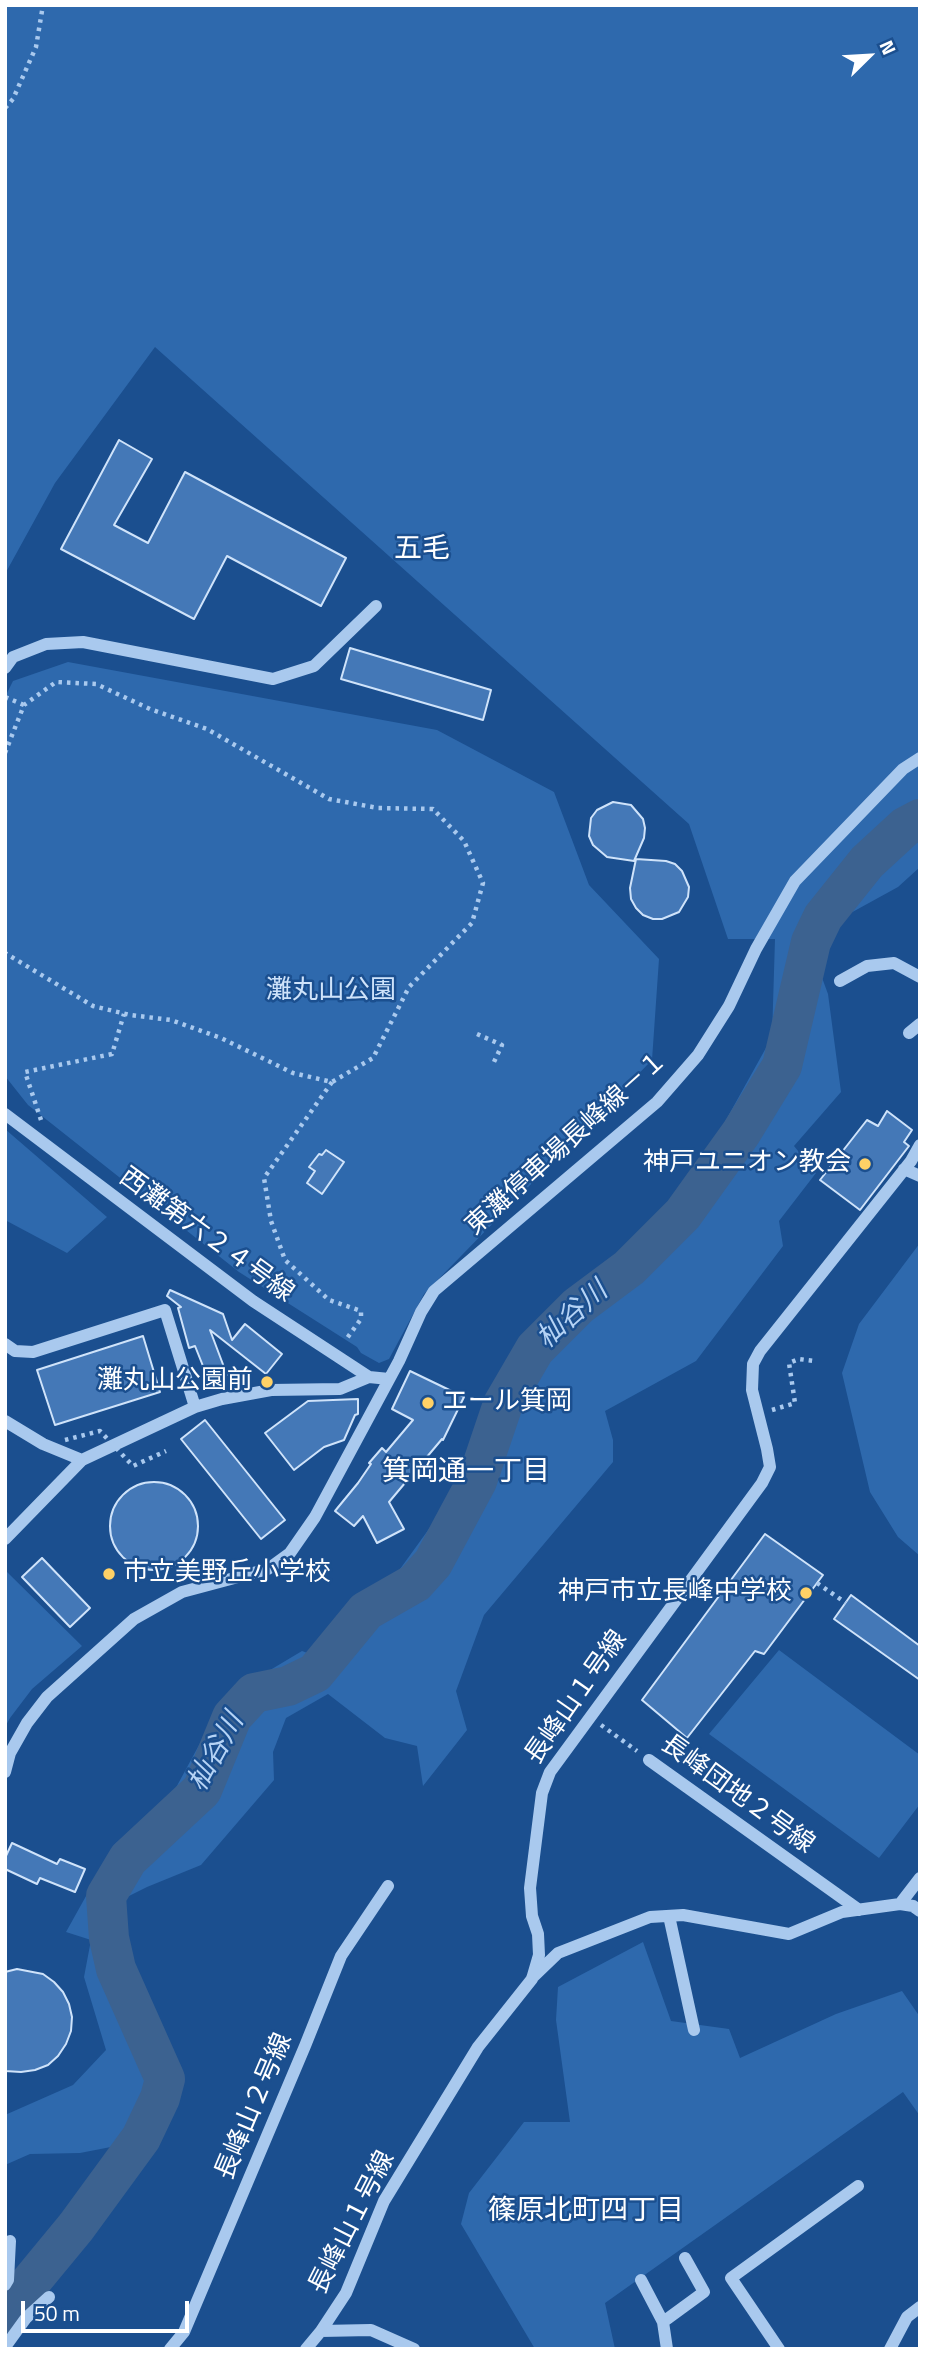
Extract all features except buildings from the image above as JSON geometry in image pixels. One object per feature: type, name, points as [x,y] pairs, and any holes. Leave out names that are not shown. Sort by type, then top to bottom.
[{"type":"street","points":[[5,668],[13,657],[46,644],[83,642],[273,679],[314,666],[376,606]]},
{"type":"street","name":"東灘停車場長峰線－１","points":[[388,1379],[434,1291],[657,1102],[698,1055],[729,1006],[756,949],[795,881],[903,769],[920,758]]},
{"type":"street","points":[[840,981],[867,967],[894,963],[920,977]]},
{"type":"street","points":[[909,1033],[920,1024]]},
{"type":"street","name":"西灘第六２４号線","points":[[5,1114],[253,1301],[369,1377],[388,1379]]},
{"type":"street","name":"長峰山１号線","points":[[306,2349],[346,2293],[384,2201],[478,2047],[532,1979],[539,1955],[530,1888],[542,1793],[550,1772],[762,1483],[770,1467],[752,1390],[753,1364],[760,1351],[920,1145]]},
{"type":"street","points":[[904,1169],[920,1176]]},
{"type":"street","points":[[5,1344],[15,1351],[33,1353],[166,1310],[195,1407]]},
{"type":"street","points":[[5,1539],[82,1460],[195,1407],[271,1390],[340,1389],[369,1377]]},
{"type":"street","points":[[5,1772],[10,1753],[47,1696],[134,1619],[182,1592],[268,1569],[290,1553],[315,1517],[388,1379]]},
{"type":"street","points":[[5,1420],[43,1444],[82,1460]]},
{"type":"street","name":"長峰団地２号線","points":[[649,1760],[859,1910]]},
{"type":"street","points":[[900,1904],[920,1878]]},
{"type":"street","name":"長峰山２号線","points":[[170,2349],[184,2332],[341,1956],[388,1886]]},
{"type":"street","points":[[532,1979],[558,1953],[650,1917],[683,1915],[789,1934],[842,1912],[900,1904],[913,1906],[920,1911]]},
{"type":"street","points":[[669,1916],[694,2030]]},
{"type":"street","points":[[779,2349],[731,2278],[858,2186]]},
{"type":"street","points":[[5,2284],[8,2280],[10,2241]]},
{"type":"street","points":[[663,2322],[704,2292],[685,2258]]},
{"type":"street","points":[[641,2280],[663,2322],[667,2349]]},
{"type":"street","points":[[5,2347],[26,2319],[50,2297]]},
{"type":"street","points":[[890,2349],[907,2318],[920,2307]]},
{"type":"street","points":[[321,2331],[371,2330],[414,2349]]},
{"type":"path","points":[[5,108],[13,99],[36,47],[43,5]]},
{"type":"path","points":[[5,753],[24,705],[56,682],[96,684],[150,709],[207,729],[329,799],[378,808],[433,809],[464,841],[483,883],[472,923],[409,987],[373,1058],[332,1082],[264,1178],[271,1221],[285,1260],[328,1300],[361,1311],[360,1319],[349,1335]]},
{"type":"path","points":[[5,697],[24,705]]},
{"type":"path","points":[[5,953],[93,1006],[124,1014],[171,1020],[221,1038],[293,1073],[332,1082]]},
{"type":"path","points":[[52,1151],[25,1072],[112,1054],[124,1014]]},
{"type":"path","points":[[477,1034],[502,1045],[493,1064]]},
{"type":"path","points":[[758,1414],[795,1403],[789,1363],[799,1359],[814,1361]]},
{"type":"path","points":[[65,1440],[100,1431],[133,1466],[166,1451]]},
{"type":"path","points":[[817,1583],[846,1603]]},
{"type":"path","name":"長峰団地２号線","points":[[590,1717],[649,1760]]},
{"type":"green space","points":[[5,5],[920,5],[920,867],[898,887],[807,937],[828,994],[841,1092],[794,1146],[816,1173],[779,1221],[783,1246],[696,1361],[605,1411],[613,1440],[613,1462],[484,1615],[456,1691],[467,1730],[423,1786],[417,1746],[385,1738],[328,1694],[286,1718],[273,1752],[274,1780],[201,1865],[117,1902],[95,1922],[104,1968],[142,1997],[167,2052],[159,2095],[116,2146],[80,2153],[30,2154],[5,2165],[5,2115],[73,2085],[106,2050],[84,1977],[91,1940],[66,1932],[115,1844],[172,1795],[225,1697],[302,1651],[335,1663],[360,1637],[356,1630],[452,1497],[494,1391],[516,1354],[665,1221],[721,1129],[772,1037],[775,939],[728,939],[689,824],[155,347],[55,483],[5,574]]},
{"type":"green space","name":"灘丸山公園","points":[[68,662],[437,730],[554,792],[589,885],[659,959],[652,1060],[424,1294],[389,1359],[379,1363],[361,1353],[357,1347],[239,1272],[28,1105],[5,1076],[5,697],[13,681]]},
{"type":"green space","points":[[5,1129],[107,1217],[67,1253],[5,1220]]},
{"type":"green space","points":[[920,1243],[920,1556],[898,1537],[870,1492],[842,1373],[859,1324]]},
{"type":"green space","points":[[6,1571],[82,1646],[32,1689],[5,1727]]},
{"type":"green space","points":[[779,1650],[920,1755],[920,1804],[879,1858],[709,1734]]},
{"type":"green space","points":[[643,1942],[671,2021],[729,2029],[740,2058],[836,2014],[902,1991],[920,2017],[920,2116],[903,2092],[605,2303],[615,2349],[535,2349],[461,2224],[469,2193],[524,2122],[570,2122],[556,2020],[558,1987]]},
{"type":"waterway","name":"杣谷川","points":[[5,2313],[76,2227],[141,2138],[160,2098],[165,2079],[116,1969],[109,1938],[106,1896],[128,1859],[202,1790],[232,1717],[254,1693],[288,1686],[315,1673],[366,1611],[415,1583],[433,1563],[477,1481],[503,1404],[535,1349],[578,1306],[629,1268],[683,1214],[741,1133],[782,1066],[811,942],[823,917],[867,862],[905,827],[920,819]]},
{"type":"place","name":"神戸ユニオン教会","points":[[865,1164]]},
{"type":"place","name":"灘丸山公園前","points":[[267,1382]]},
{"type":"place","name":"エール箕岡","points":[[428,1403]]},
{"type":"place","name":"市立美野丘小学校","points":[[109,1574]]},
{"type":"place","name":"神戸市立長峰中学校","points":[[806,1593]]},
{"type":"district","name":"五毛","points":[[422,550]]},
{"type":"district","name":"箕岡通一丁目","points":[[466,1473]]},
{"type":"district","name":"篠原北町四丁目","points":[[586,2212]]}]
